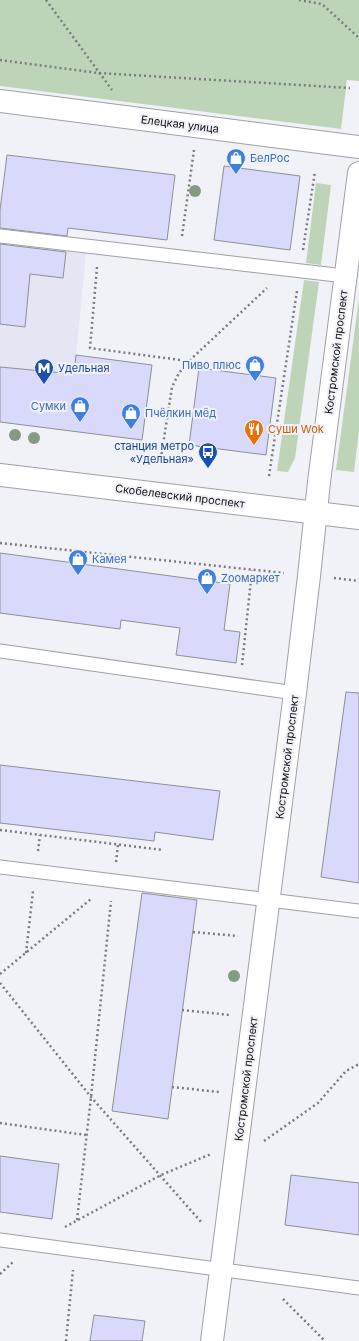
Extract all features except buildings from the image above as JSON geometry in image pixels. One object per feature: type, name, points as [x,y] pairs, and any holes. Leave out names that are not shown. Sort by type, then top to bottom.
[{"type":"street","name":"Елецкая улица","points":[[0,101],[359,147]]},
{"type":"street","name":"Костромской проспект","points":[[212,1341],[269,900],[345,276],[359,173]]},
{"type":"street","name":"Скобелевский проспект","points":[[0,475],[359,518]]},
{"type":"lane","points":[[0,236],[345,276]]},
{"type":"lane","points":[[0,651],[295,693]]},
{"type":"lane","points":[[0,867],[359,911]]},
{"type":"lane","points":[[0,1240],[359,1288]]},
{"type":"path","points":[[46,0],[121,101],[128,117]]},
{"type":"path","points":[[299,0],[322,4],[359,38]]},
{"type":"path","points":[[0,60],[98,72],[350,88]]},
{"type":"path","points":[[179,257],[197,126]]},
{"type":"path","points":[[269,476],[315,171]]},
{"type":"path","points":[[99,248],[90,348],[189,361]]},
{"type":"path","points":[[160,464],[172,387],[179,373],[189,361],[286,269]]},
{"type":"path","points":[[0,542],[289,574]]},
{"type":"path","points":[[239,685],[252,570]]},
{"type":"path","points":[[327,577],[359,581]]},
{"type":"path","points":[[0,830],[163,850]]},
{"type":"path","points":[[26,953],[36,871]]},
{"type":"path","points":[[0,974],[113,881]]},
{"type":"path","points":[[77,1220],[113,881]]},
{"type":"path","points":[[193,932],[241,937]]},
{"type":"path","points":[[0,983],[91,1097],[161,1175],[205,1227]]},
{"type":"path","points":[[182,1010],[230,1015]]},
{"type":"path","points":[[260,1144],[318,1102],[346,1071],[359,1064]]},
{"type":"path","points":[[172,1087],[221,1092]]},
{"type":"path","points":[[0,1124],[86,1135]]},
{"type":"path","points":[[35,1244],[161,1175],[214,1153]]},
{"type":"path","points":[[66,1341],[75,1250]]},
{"type":"path","points":[[0,1274],[6,1268]]},
{"type":"path","points":[[259,1275],[325,1341]]},
{"type":"shaded area","points":[[0,244],[86,254],[76,355],[66,430],[0,422]]},
{"type":"green space","points":[[0,0],[359,0],[359,81],[347,80],[341,129],[0,86]]},
{"type":"green space","points":[[316,183],[331,185],[321,265],[306,263]]},
{"type":"green space","points":[[304,280],[319,282],[295,458],[288,472],[277,471]]},
{"type":"green space","points":[[359,298],[359,431],[354,472],[336,470]]},
{"type":"place","name":"БелРос","points":[[236,175]]},
{"type":"place","name":"Пиво плюс","points":[[255,382]]},
{"type":"place","name":"Удельная","points":[[44,385]]},
{"type":"place","name":"Сумки","points":[[80,423]]},
{"type":"place","name":"Пчёлкин мёд","points":[[131,430]]},
{"type":"place","name":"Суши Wok","points":[[254,446]]},
{"type":"place","name":"станция метро «Удельная»","points":[[208,469]]},
{"type":"place","name":"Камея","points":[[78,576]]},
{"type":"place","name":"Zooмаркет","points":[[207,595]]}]
